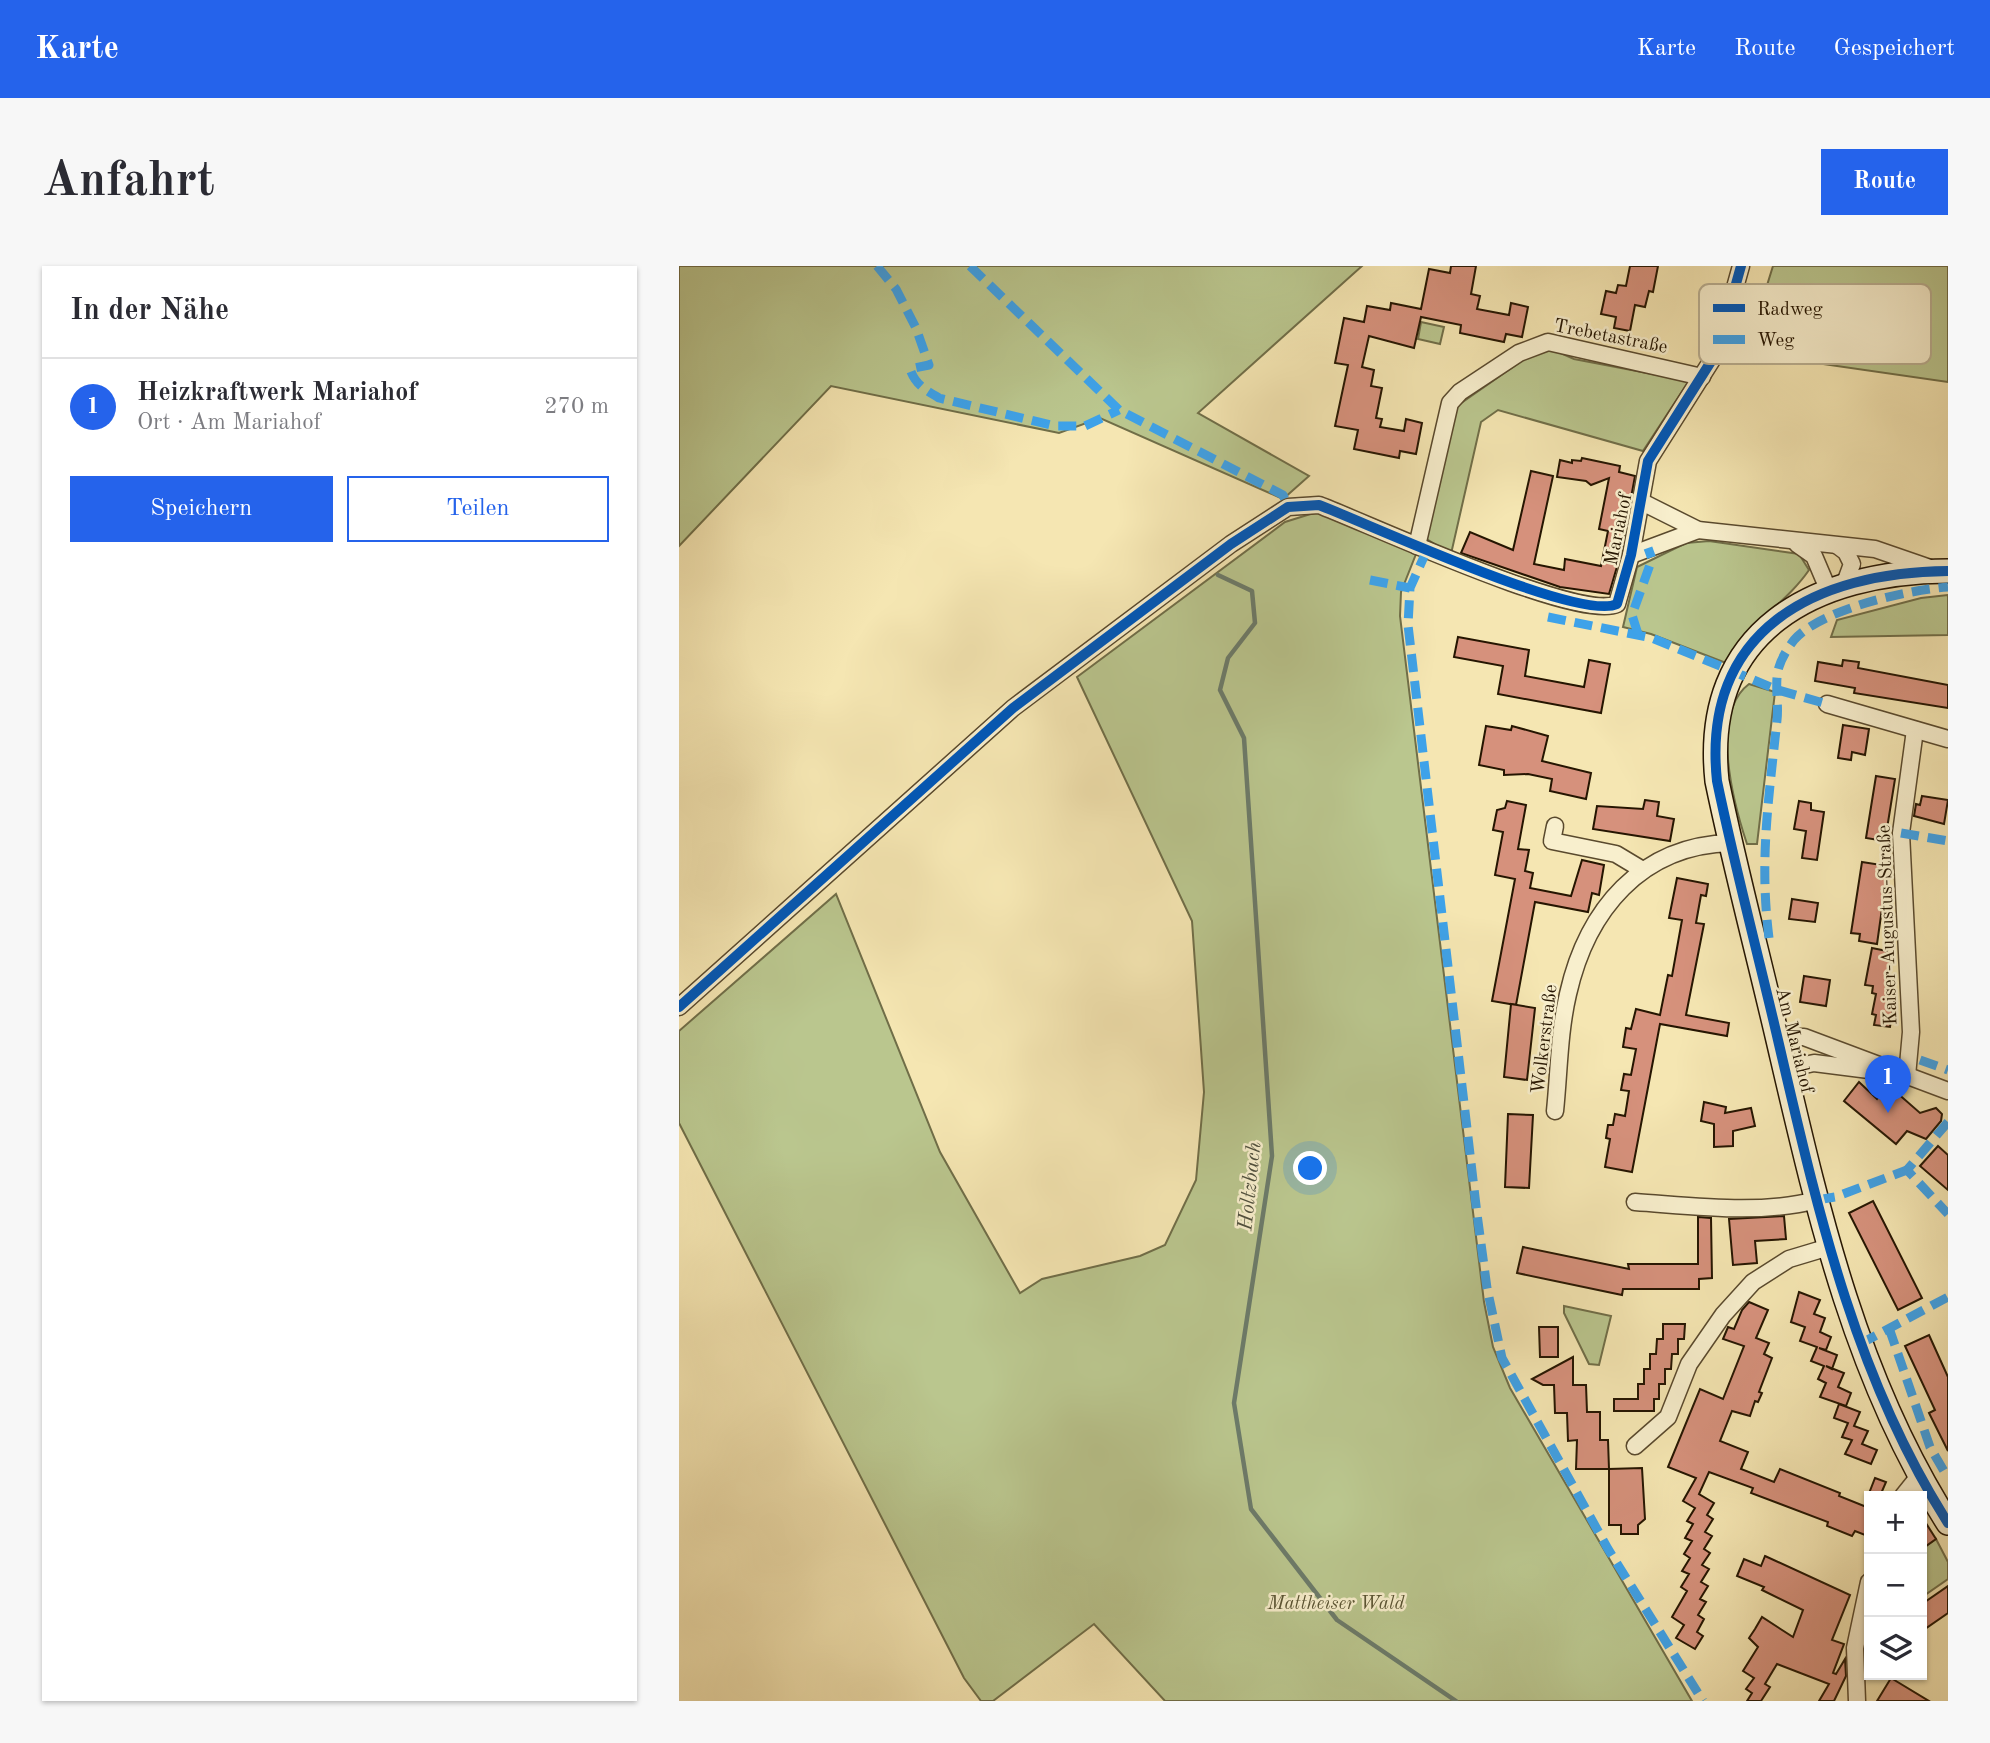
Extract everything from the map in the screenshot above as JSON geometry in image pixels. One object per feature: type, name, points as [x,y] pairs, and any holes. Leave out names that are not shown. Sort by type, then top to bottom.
[{"type":"street","points":[[1736,284],[1741,266]]},
{"type":"street","name":"Trebetastraße","points":[[1417,546],[1450,403],[1459,392],[1519,353],[1533,345],[1560,343],[1702,377]]},
{"type":"street","points":[[1702,377],[1710,364]]},
{"type":"street","name":"Mariahof","points":[[1417,546],[1529,591],[1604,608],[1617,604],[1631,555],[1648,461],[1702,377]]},
{"type":"street","points":[[1642,502],[1698,530],[1875,549],[1943,571]]},
{"type":"street","points":[[679,1007],[1013,708],[1231,544],[1288,508],[1319,505],[1417,546]]},
{"type":"street","points":[[1631,555],[1698,530]]},
{"type":"street","points":[[1795,542],[1814,556],[1837,586],[1852,564],[1846,552],[1838,546]]},
{"type":"street","name":"Am Mariahof","points":[[1943,571],[1896,573],[1837,586],[1792,608],[1769,625],[1742,659],[1724,700],[1715,743],[1715,766],[1777,1037],[1845,1304],[1871,1373],[1919,1476],[1948,1523]]},
{"type":"street","points":[[1827,704],[1948,739]]},
{"type":"street","name":"Kaiser-Augustus-Straße","points":[[1907,1076],[1911,1032],[1901,833],[1915,730]]},
{"type":"street","points":[[1555,827],[1552,841],[1616,854],[1641,869]]},
{"type":"street","name":"Wolkerstraße","points":[[1555,1111],[1567,998],[1577,960],[1585,941],[1613,897],[1641,869],[1676,853],[1711,843],[1731,842]]},
{"type":"street","name":"Am Mariahof","points":[[1777,1037],[1804,1037],[1948,1091]]},
{"type":"street","name":"Am Mariahof","points":[[1785,1069],[1814,1063],[1907,1076]]},
{"type":"street","points":[[1635,1202],[1716,1207],[1799,1205],[1817,1200]]},
{"type":"street","points":[[1635,1446],[1668,1417],[1689,1364],[1723,1315],[1753,1282],[1789,1259],[1829,1247]]},
{"type":"street","points":[[1907,1491],[1919,1476]]},
{"type":"street","points":[[1857,1701],[1855,1648],[1864,1606]]},
{"type":"green space","points":[[679,266],[1362,266],[1198,413],[1309,476],[1283,499],[1100,418],[1059,433],[831,386],[679,546]]},
{"type":"green space","points":[[1773,266],[1948,266],[1948,382],[1823,364],[1931,364],[1931,284],[1767,284]]},
{"type":"green space","points":[[1421,322],[1444,327],[1440,344],[1418,339]]},
{"type":"green space","points":[[1547,347],[1574,359],[1689,381],[1643,451],[1498,410],[1481,422],[1451,554],[1425,538],[1457,406],[1527,357]]},
{"type":"green space","name":"Mattheiser Wald","points":[[1320,511],[1416,554],[1401,592],[1400,616],[1484,1302],[1493,1347],[1510,1388],[1692,1701],[1165,1701],[1094,1624],[993,1701],[981,1701],[964,1678],[679,1123],[679,1031],[836,894],[940,1152],[1020,1293],[1042,1279],[1140,1256],[1165,1245],[1196,1180],[1204,1092],[1192,921],[1077,677],[1285,522]]},
{"type":"green space","points":[[1709,541],[1799,554],[1809,570],[1789,594],[1744,637],[1726,663],[1651,634],[1623,627],[1637,567],[1686,543]]},
{"type":"green space","points":[[1948,595],[1948,635],[1831,637],[1837,620],[1921,598]]},
{"type":"green space","points":[[1749,684],[1775,692],[1757,844],[1747,844],[1736,807],[1728,761],[1730,716],[1737,698]]},
{"type":"green space","points":[[1564,1306],[1611,1316],[1599,1365],[1589,1364],[1564,1313]]},
{"type":"green space","points":[[1936,1539],[1948,1562],[1948,1579],[1927,1594],[1927,1554],[1927,1545]]},
{"type":"building","points":[[1451,266],[1476,266],[1471,294],[1480,296],[1477,309],[1509,315],[1511,303],[1528,307],[1522,337],[1506,334],[1504,342],[1460,333],[1461,325],[1421,317],[1414,348],[1369,336],[1362,367],[1374,370],[1371,386],[1382,388],[1376,418],[1382,419],[1380,427],[1404,431],[1406,419],[1422,423],[1416,454],[1400,451],[1399,458],[1354,449],[1358,430],[1335,426],[1348,365],[1335,363],[1344,318],[1364,322],[1367,306],[1390,310],[1391,303],[1421,309],[1429,269],[1450,273]]},
{"type":"building","points":[[1630,266],[1658,266],[1653,292],[1649,291],[1645,307],[1635,305],[1630,331],[1614,328],[1616,317],[1601,314],[1606,291],[1616,293],[1618,285],[1626,286]]},
{"type":"building","points":[[1582,458],[1620,466],[1619,472],[1635,476],[1621,553],[1609,594],[1560,587],[1461,553],[1470,532],[1513,550],[1531,471],[1553,476],[1534,564],[1564,570],[1565,559],[1601,566],[1608,531],[1599,529],[1609,478],[1591,485],[1586,481],[1557,477],[1560,460],[1572,463],[1572,460],[1581,461]]},
{"type":"building","points":[[1458,637],[1529,650],[1525,676],[1584,687],[1589,660],[1610,664],[1601,713],[1498,694],[1503,666],[1454,657]]},
{"type":"building","points":[[1843,660],[1859,662],[1858,668],[1948,685],[1948,708],[1854,693],[1855,688],[1815,681],[1818,662],[1842,666]]},
{"type":"building","points":[[1843,725],[1869,729],[1865,755],[1852,752],[1851,760],[1838,758]]},
{"type":"building","points":[[1486,726],[1511,730],[1512,726],[1548,736],[1542,761],[1591,773],[1586,799],[1550,791],[1552,779],[1528,774],[1504,775],[1504,770],[1479,765]]},
{"type":"building","points":[[1876,776],[1895,779],[1885,841],[1866,838]]},
{"type":"building","points":[[1922,796],[1948,800],[1944,824],[1914,816],[1916,804],[1920,805]]},
{"type":"building","points":[[1645,800],[1659,802],[1657,816],[1674,819],[1670,841],[1593,829],[1597,806],[1643,809]]},
{"type":"building","points":[[1507,801],[1526,805],[1518,849],[1529,850],[1525,871],[1533,873],[1530,888],[1571,896],[1582,860],[1604,865],[1599,895],[1592,893],[1588,912],[1535,902],[1516,1005],[1492,1001],[1515,879],[1495,875],[1503,832],[1493,830],[1497,810],[1505,808]]},
{"type":"building","points":[[1799,801],[1811,803],[1811,810],[1824,812],[1817,860],[1802,858],[1806,831],[1794,829]]},
{"type":"building","points":[[1862,862],[1888,866],[1877,944],[1859,941],[1860,934],[1851,933]]},
{"type":"building","points":[[1677,878],[1708,884],[1706,896],[1701,895],[1696,923],[1704,924],[1686,1015],[1729,1023],[1727,1036],[1660,1024],[1632,1172],[1605,1167],[1610,1139],[1606,1138],[1608,1125],[1613,1125],[1615,1114],[1625,1116],[1629,1091],[1621,1090],[1624,1074],[1631,1075],[1636,1049],[1623,1047],[1626,1028],[1631,1029],[1636,1009],[1660,1015],[1668,975],[1672,976],[1682,920],[1669,918]]},
{"type":"building","points":[[1792,899],[1818,903],[1815,922],[1789,919]]},
{"type":"building","points":[[1872,948],[1887,951],[1885,958],[1892,960],[1886,995],[1895,996],[1890,1027],[1874,1025],[1876,1015],[1872,1014],[1876,994],[1872,993],[1873,986],[1865,985]]},
{"type":"building","points":[[1804,976],[1830,980],[1826,1006],[1800,1002]]},
{"type":"building","points":[[1511,1004],[1535,1008],[1527,1080],[1504,1077]]},
{"type":"building","points":[[1859,1082],[1877,1099],[1888,1085],[1920,1113],[1936,1108],[1942,1114],[1941,1121],[1926,1139],[1907,1131],[1896,1144],[1844,1101]]},
{"type":"building","points":[[1704,1102],[1726,1107],[1725,1113],[1751,1108],[1755,1126],[1733,1131],[1733,1146],[1714,1147],[1714,1124],[1701,1121]]},
{"type":"building","points":[[1508,1114],[1533,1115],[1529,1188],[1505,1187]]},
{"type":"building","points":[[1938,1146],[1948,1155],[1948,1190],[1920,1166]]},
{"type":"building","points":[[1873,1201],[1922,1298],[1898,1310],[1849,1213]]},
{"type":"building","points":[[1784,1216],[1786,1239],[1755,1241],[1757,1263],[1733,1265],[1729,1219]]},
{"type":"building","points":[[1698,1217],[1711,1218],[1712,1278],[1699,1279],[1699,1289],[1623,1289],[1622,1295],[1517,1273],[1523,1247],[1629,1269],[1628,1264],[1698,1264]]},
{"type":"building","points":[[1799,1292],[1820,1300],[1814,1314],[1825,1318],[1820,1332],[1831,1337],[1826,1350],[1819,1348],[1837,1355],[1832,1368],[1844,1373],[1838,1387],[1851,1393],[1846,1406],[1820,1397],[1826,1383],[1818,1379],[1824,1366],[1811,1361],[1817,1347],[1800,1341],[1805,1327],[1791,1322]]},
{"type":"building","points":[[1749,1302],[1768,1310],[1756,1338],[1769,1343],[1764,1354],[1772,1358],[1759,1392],[1762,1393],[1758,1402],[1755,1401],[1750,1416],[1732,1411],[1720,1441],[1748,1452],[1741,1469],[1774,1482],[1780,1469],[1840,1493],[1839,1496],[1864,1506],[1864,1535],[1855,1531],[1852,1536],[1827,1526],[1828,1522],[1751,1493],[1753,1488],[1709,1472],[1699,1494],[1714,1503],[1707,1515],[1713,1519],[1705,1532],[1712,1536],[1704,1549],[1710,1553],[1702,1565],[1709,1569],[1701,1582],[1708,1586],[1700,1599],[1706,1602],[1698,1615],[1704,1619],[1697,1632],[1703,1636],[1695,1649],[1676,1638],[1684,1625],[1672,1617],[1687,1591],[1681,1587],[1689,1574],[1682,1571],[1690,1558],[1684,1554],[1692,1541],[1685,1538],[1693,1524],[1687,1521],[1695,1508],[1683,1501],[1696,1478],[1668,1467],[1700,1389],[1723,1399],[1744,1346],[1723,1339],[1728,1327],[1734,1329],[1742,1310]]},
{"type":"building","points":[[1663,1324],[1685,1324],[1684,1339],[1678,1339],[1678,1354],[1672,1354],[1671,1369],[1665,1369],[1665,1384],[1659,1384],[1659,1399],[1654,1399],[1654,1411],[1614,1411],[1614,1399],[1638,1399],[1638,1384],[1644,1384],[1644,1369],[1650,1369],[1650,1354],[1656,1354],[1657,1339],[1663,1339]]},
{"type":"building","points":[[1539,1327],[1558,1327],[1558,1357],[1540,1357]]},
{"type":"building","points":[[1929,1335],[1948,1377],[1948,1451],[1929,1413],[1935,1410],[1905,1346]]},
{"type":"building","points":[[1573,1357],[1573,1385],[1586,1385],[1587,1412],[1600,1412],[1600,1440],[1608,1440],[1609,1469],[1576,1469],[1577,1440],[1568,1441],[1567,1413],[1555,1413],[1554,1385],[1543,1385],[1532,1379]]},
{"type":"building","points":[[1839,1404],[1860,1412],[1854,1426],[1868,1431],[1862,1444],[1877,1450],[1871,1464],[1845,1454],[1852,1440],[1842,1437],[1848,1423],[1834,1418]]},
{"type":"building","points":[[1642,1468],[1645,1519],[1638,1525],[1638,1534],[1621,1534],[1621,1525],[1609,1525],[1609,1469]]},
{"type":"building","points":[[1875,1478],[1886,1482],[1882,1491],[1870,1491]]},
{"type":"building","points":[[1927,1525],[1936,1539],[1927,1545]]},
{"type":"building","points":[[1765,1556],[1850,1595],[1832,1640],[1844,1644],[1833,1673],[1836,1674],[1845,1659],[1846,1676],[1834,1701],[1819,1701],[1829,1684],[1777,1664],[1765,1684],[1770,1687],[1761,1701],[1747,1701],[1752,1693],[1746,1689],[1754,1678],[1743,1671],[1758,1647],[1749,1638],[1762,1617],[1793,1637],[1803,1610],[1762,1590],[1764,1587],[1737,1576],[1744,1559],[1761,1566]]},
{"type":"building","points":[[1948,1586],[1948,1613],[1927,1628],[1927,1617],[1927,1601]]},
{"type":"building","points":[[1890,1680],[1894,1680],[1929,1701],[1877,1701]]},
{"type":"waterway","name":"Holtzbach","points":[[1218,575],[1252,591],[1255,623],[1228,658],[1220,690],[1244,738],[1272,1156],[1234,1403],[1251,1509],[1337,1620],[1456,1701]]},
{"type":"marked path","points":[[877,266],[896,289],[916,328],[929,365],[910,369],[912,374],[921,386],[939,398],[1055,426],[1085,426],[1119,410]]},
{"type":"marked path","points":[[970,266],[1119,410],[1283,495],[1288,507]]},
{"type":"marked path","points":[[1638,634],[1632,615],[1652,559],[1648,548]]},
{"type":"marked path","points":[[1427,550],[1410,588],[1408,625],[1477,1214],[1487,1288],[1502,1358],[1608,1549],[1703,1701]]},
{"type":"marked path","points":[[1370,580],[1410,588]]},
{"type":"marked path","points":[[1769,938],[1765,882],[1766,829],[1777,714],[1777,680],[1783,656],[1794,640],[1807,629],[1844,610],[1911,592],[1948,587]]},
{"type":"marked path","points":[[1548,617],[1652,638],[1778,690],[1827,704]]},
{"type":"marked path","points":[[1901,833],[1948,841]]},
{"type":"marked path","points":[[1920,1060],[1948,1070]]},
{"type":"marked path","points":[[1948,1122],[1907,1170],[1948,1214]]},
{"type":"marked path","points":[[1817,1200],[1835,1197],[1907,1170]]},
{"type":"marked path","points":[[1860,1344],[1948,1297]]},
{"type":"marked path","points":[[1889,1328],[1930,1447],[1948,1478]]},
{"type":"cycle path","points":[[1736,284],[1741,266]]},
{"type":"cycle path","points":[[679,1007],[1013,708],[1231,544],[1288,507],[1319,505],[1472,568],[1561,599],[1595,606],[1617,604],[1631,555],[1648,461],[1709,364]]},
{"type":"cycle path","points":[[1948,571],[1899,574],[1854,583],[1812,598],[1777,620],[1748,648],[1728,685],[1717,729],[1717,781],[1724,814],[1808,1165],[1842,1289],[1887,1409],[1915,1467],[1948,1523]]},
{"type":"place","name":"Heizkraftwerk Mariahof","points":[[1888,1113]]}]
